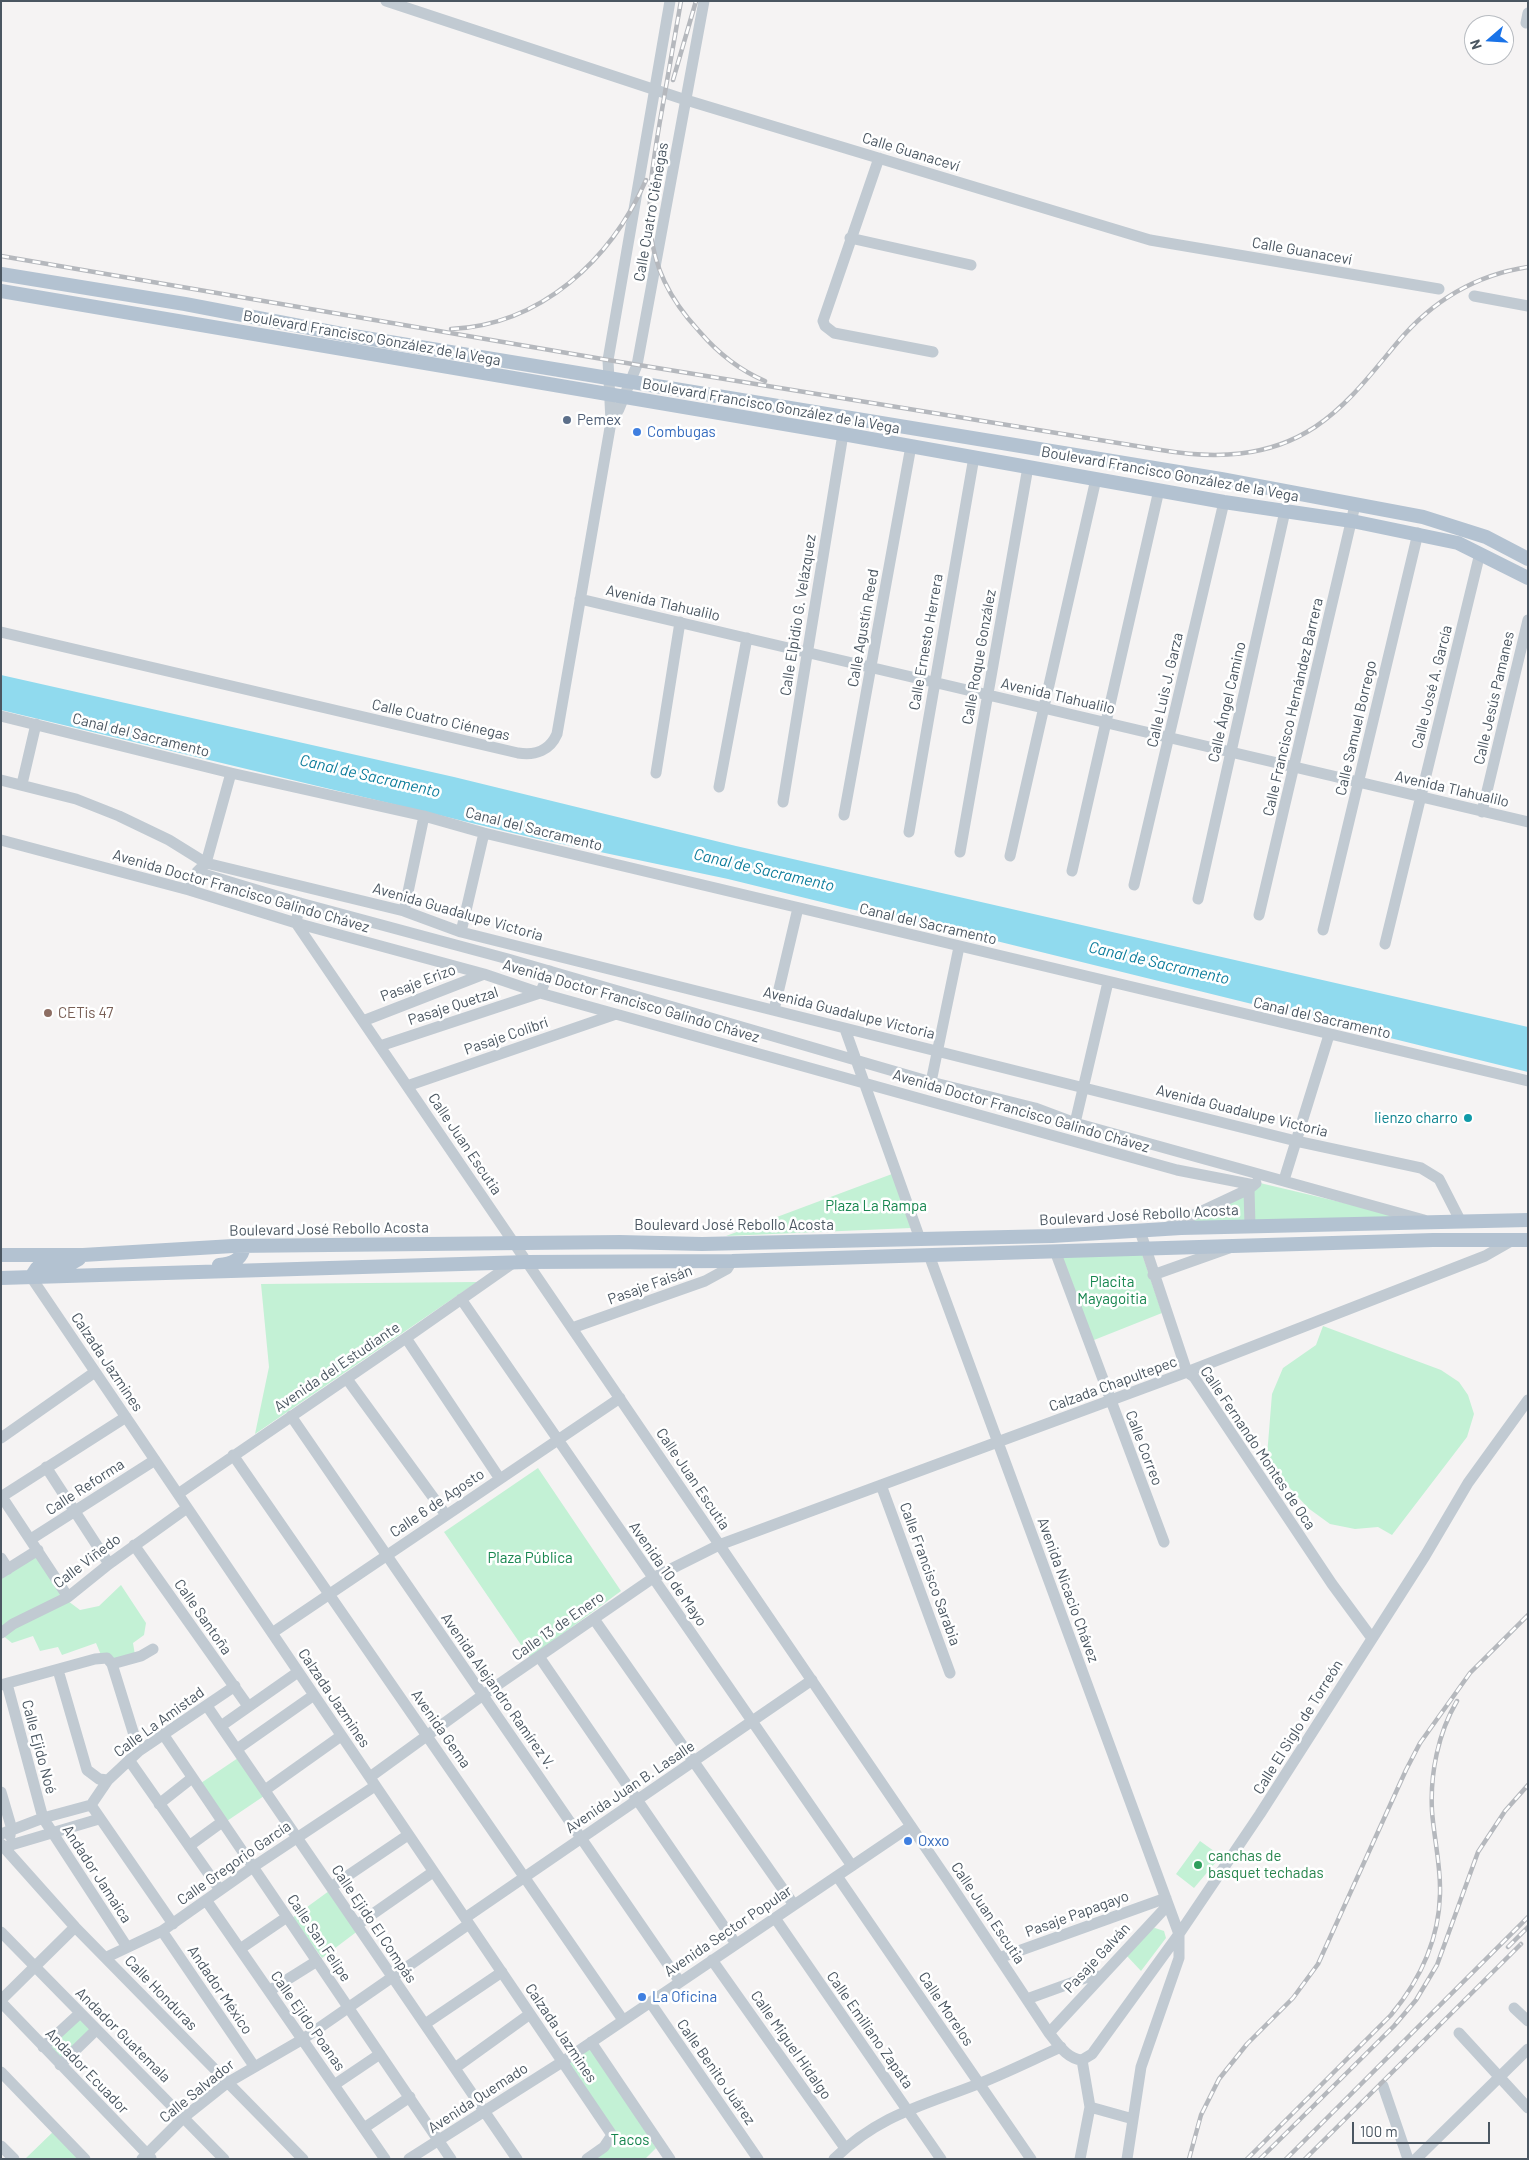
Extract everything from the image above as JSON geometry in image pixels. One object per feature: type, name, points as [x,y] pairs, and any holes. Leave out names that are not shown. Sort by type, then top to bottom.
[{"type":"main road","name":"Boulevard Francisco González de la Vega","points":[[1,274],[185,304],[347,335],[1220,479],[1423,517],[1454,525],[1486,537],[1528,558]]},
{"type":"main road","points":[[67,302],[70,285]]},
{"type":"main road","name":"Boulevard Francisco González de la Vega","points":[[1,291],[181,320],[313,345],[843,434],[1224,502],[1352,520],[1458,543],[1528,578]]},
{"type":"main road","points":[[181,320],[185,304]]},
{"type":"main road","name":"Boulevard José Rebollo Acosta","points":[[1,1255],[83,1255],[244,1246],[620,1242],[702,1244],[1002,1237],[1250,1226],[1528,1220]]},
{"type":"main road","points":[[929,1255],[932,1250],[940,1245],[988,1242],[1002,1237]]},
{"type":"main road","points":[[1,1278],[520,1262],[732,1261],[1234,1246],[1528,1240]]},
{"type":"main road","points":[[186,1273],[233,1263],[240,1257],[244,1246]]},
{"type":"main road","points":[[31,1277],[37,1268],[72,1263],[83,1255]]},
{"type":"street","name":"Calle Guanaceví","points":[[386,1],[686,100],[1150,240],[1439,289]]},
{"type":"street","name":"Calle Cuatro Ciénegas","points":[[1,632],[526,754],[542,751],[554,742],[557,734],[611,422],[608,360],[670,1]]},
{"type":"street","name":"Calle Cuatro Ciénegas","points":[[611,422],[638,365],[704,1]]},
{"type":"street","points":[[878,158],[823,320],[825,326],[834,333],[933,352]]},
{"type":"street","points":[[850,238],[971,265]]},
{"type":"street","points":[[1474,296],[1528,306]]},
{"type":"street","name":"Calle Elpidio G. Velázquez","points":[[783,802],[843,434]]},
{"type":"street","name":"Calle Agustín Reed","points":[[844,815],[911,446]]},
{"type":"street","name":"Calle Ernesto Herrera","points":[[909,832],[974,457]]},
{"type":"street","name":"Calle Roque González","points":[[960,852],[1028,467]]},
{"type":"street","points":[[1010,856],[1096,479]]},
{"type":"street","points":[[1072,871],[1159,490]]},
{"type":"street","name":"Calle Luis J. Garza","points":[[1134,885],[1224,502]]},
{"type":"street","name":"Calle Francisco Hernández Barrera","points":[[1259,915],[1356,505]]},
{"type":"street","name":"Calle Ángel Camino","points":[[1198,899],[1285,511]]},
{"type":"street","name":"Calle Samuel Borrego","points":[[1323,930],[1418,533]]},
{"type":"street","name":"Calle José A. García","points":[[1385,944],[1480,553]]},
{"type":"street","name":"Avenida Tlahualilo","points":[[580,599],[1528,822]]},
{"type":"street","name":"Calle Jesús Pamanes","points":[[1482,812],[1528,620]]},
{"type":"street","points":[[656,773],[680,622]]},
{"type":"street","points":[[720,787],[747,638]]},
{"type":"street","name":"Canal del Sacramento","points":[[1,716],[231,773],[424,816],[484,833],[1528,1081]]},
{"type":"street","points":[[22,784],[36,724]]},
{"type":"street","points":[[189,890],[197,872],[206,863],[231,773]]},
{"type":"street","name":"Avenida Guadalupe Victoria","points":[[1,780],[76,799],[119,816],[169,840],[206,863],[404,911],[462,932],[845,1029],[1296,1141],[1421,1168],[1439,1179],[1461,1222]]},
{"type":"street","points":[[404,911],[424,816]]},
{"type":"street","points":[[462,932],[484,833]]},
{"type":"street","name":"Avenida Doctor Francisco Galindo Chávez","points":[[1,840],[189,890],[296,923],[484,974],[540,993],[1177,1170],[1251,1187]]},
{"type":"street","name":"Avenida Doctor Francisco Galindo Chávez","points":[[197,872],[300,903],[550,971],[931,1082],[1035,1108],[1074,1123],[1432,1222]]},
{"type":"street","points":[[296,923],[300,903]]},
{"type":"street","points":[[774,1010],[798,908]]},
{"type":"street","name":"Calle Juan Escutia","points":[[296,923],[514,1244],[520,1262],[572,1328],[911,1826],[1049,2033],[1072,2058],[1082,2060]]},
{"type":"street","points":[[931,1082],[959,947]]},
{"type":"street","points":[[540,993],[550,971]]},
{"type":"street","name":"Pasaje Erizo","points":[[363,1021],[484,974]]},
{"type":"street","points":[[1074,1123],[1108,982]]},
{"type":"street","name":"Pasaje Quetzal","points":[[380,1046],[540,993]]},
{"type":"street","name":"Pasaje Colibrí","points":[[407,1086],[616,1014]]},
{"type":"street","points":[[845,1029],[920,1239]]},
{"type":"street","points":[[1284,1180],[1329,1035]]},
{"type":"street","points":[[1020,1126],[1035,1108]]},
{"type":"street","points":[[1164,1229],[1251,1187],[1266,1175]]},
{"type":"street","points":[[1250,1226],[1251,1187]]},
{"type":"street","name":"Calle Fernando Montes de Oca","points":[[1140,1231],[1153,1275],[1187,1372],[1194,1377],[1332,1584],[1371,1638]]},
{"type":"street","name":"Calzada Chapultepec","points":[[719,1544],[1187,1372],[1485,1256],[1513,1240]]},
{"type":"street","points":[[1153,1275],[1234,1246]]},
{"type":"street","name":"Calle Correo","points":[[1054,1251],[1164,1542]]},
{"type":"street","name":"Avenida Nicacio Chávez","points":[[929,1255],[1179,1934]]},
{"type":"street","name":"Pasaje Faisán","points":[[572,1328],[705,1281],[727,1269],[732,1261]]},
{"type":"street","name":"Avenida del Estudiante","points":[[178,1494],[461,1299],[520,1262]]},
{"type":"street","name":"Calzada Jazmines","points":[[31,1277],[612,2135],[604,2147],[587,2159]]},
{"type":"street","name":"Avenida 10 de Mayo","points":[[461,1299],[852,1866]]},
{"type":"street","points":[[406,1338],[500,1479]]},
{"type":"street","points":[[1,1438],[95,1372]]},
{"type":"street","points":[[347,1379],[446,1515]]},
{"type":"street","name":"Calle 6 de Agosto","points":[[272,1633],[620,1398]]},
{"type":"street","name":"Calle El Siglo de Torreón","points":[[1082,2060],[1092,2054],[1179,1934],[1260,1814],[1425,1556],[1468,1484],[1528,1400]]},
{"type":"street","points":[[68,1597],[31,1539],[1,1497],[126,1416]]},
{"type":"street","name":"Avenida Alejandro Ramírez V.","points":[[291,1416],[680,1982]]},
{"type":"street","name":"Avenida Gema","points":[[233,1455],[623,2020]]},
{"type":"street","name":"Calle Reforma","points":[[31,1539],[155,1460]]},
{"type":"street","points":[[46,1467],[73,1512],[109,1564]]},
{"type":"street","name":"Calle Francisco Sarabia","points":[[881,1485],[950,1674]]},
{"type":"street","name":"Calle Viñedo","points":[[1,1633],[13,1624],[68,1597],[134,1545],[188,1508]]},
{"type":"street","name":"Calle 13 de Enero","points":[[372,1781],[483,1695],[540,1658],[653,1578],[719,1544]]},
{"type":"street","name":"Calle Santoña","points":[[134,1545],[248,1706]]},
{"type":"street","points":[[1,1558],[5,1571],[38,1550]]},
{"type":"street","points":[[594,1620],[794,1905]]},
{"type":"street","points":[[4,1684],[95,1658],[110,1661],[141,1656],[153,1649]]},
{"type":"street","points":[[540,1658],[736,1944]]},
{"type":"street","points":[[110,1661],[139,1751]]},
{"type":"street","points":[[58,1670],[87,1770],[99,1779],[108,1780]]},
{"type":"street","points":[[221,1726],[298,1672]]},
{"type":"street","name":"Avenida Juan B. Lasalle","points":[[392,1977],[524,1876],[638,1801],[812,1680]]},
{"type":"street","name":"Calle Ejido Noé","points":[[4,1684],[43,1818]]},
{"type":"street","name":"Calle La Amistad","points":[[91,1805],[108,1780],[139,1751],[235,1686]]},
{"type":"street","points":[[237,1749],[314,1695]]},
{"type":"street","name":"Calle Ejido El Compás","points":[[208,1706],[516,2159]]},
{"type":"street","name":"Calle San Felipe","points":[[163,1734],[452,2159]]},
{"type":"street","points":[[265,1790],[341,1736]]},
{"type":"street","points":[[129,1760],[220,1890]]},
{"type":"street","points":[[159,1804],[192,1778]]},
{"type":"street","name":"Calle Gregorio García","points":[[107,1957],[162,1932],[297,1837],[372,1781]]},
{"type":"street","points":[[1,1792],[6,1833],[2,1846]]},
{"type":"street","points":[[6,1833],[43,1818],[91,1805],[173,1924]]},
{"type":"street","name":"Andador Jamaica","points":[[43,1818],[127,1947]]},
{"type":"street","points":[[2,1846],[99,1819]]},
{"type":"street","points":[[189,1846],[222,1822]]},
{"type":"street","name":"Avenida Sector Popular","points":[[562,2062],[911,1826]]},
{"type":"street","points":[[331,1887],[408,1835]]},
{"type":"street","name":"Calle Honduras","points":[[2,1846],[75,1927],[107,1957],[226,2083],[303,2159]]},
{"type":"street","points":[[357,1925],[433,1872]]},
{"type":"street","name":"Calle Morelos","points":[[837,1876],[1031,2159]]},
{"type":"street","name":"Calle Ejido Poanas","points":[[206,1900],[385,2159]]},
{"type":"street","name":"Pasaje Papagayo","points":[[999,1958],[1167,1901]]},
{"type":"street","name":"Pasaje Galván","points":[[1049,2033],[1167,1901]]},
{"type":"street","points":[[240,1949],[287,1917]]},
{"type":"street","name":"Calle Emiliano Zapata","points":[[775,1918],[940,2158]]},
{"type":"street","points":[[1,2001],[75,1927]]},
{"type":"street","name":"Andador Guatemala","points":[[1,1932],[224,2159]]},
{"type":"street","name":"Andador México","points":[[162,1932],[254,2066]]},
{"type":"street","points":[[1127,2159],[1141,2067],[1179,1958],[1179,1934]]},
{"type":"street","points":[[1162,1958],[1175,1971]]},
{"type":"street","name":"Calle Miguel Hidalgo","points":[[712,1960],[845,2148]]},
{"type":"street","points":[[269,1991],[317,1961]]},
{"type":"street","points":[[425,2024],[502,1972]]},
{"type":"street","points":[[1027,1999],[1085,1978],[1101,1976]]},
{"type":"street","name":"Calle Salvador","points":[[147,2157],[184,2118],[226,2083],[303,2039],[392,1977]]},
{"type":"street","name":"Andador Ecuador","points":[[1,2001],[147,2157]]},
{"type":"street","name":"Calle Benito Juárez","points":[[650,2002],[758,2159]]},
{"type":"street","points":[[1514,2008],[1528,2021]]},
{"type":"street","points":[[43,2047],[80,2013]]},
{"type":"street","points":[[455,2068],[530,2014]]},
{"type":"street","points":[[60,2065],[96,2030]]},
{"type":"street","points":[[1459,2033],[1528,2108]]},
{"type":"street","points":[[591,2042],[670,2159]]},
{"type":"street","points":[[834,2159],[868,2129],[907,2109],[978,2084],[1062,2047]]},
{"type":"street","points":[[1416,2159],[1528,2049]]},
{"type":"street","points":[[334,2085],[380,2054]]},
{"type":"street","points":[[1080,2159],[1090,2107],[1082,2060]]},
{"type":"street","name":"Avenida Quemado","points":[[409,2159],[483,2110],[562,2062]]},
{"type":"street","points":[[1,2072],[85,2159]]},
{"type":"street","points":[[1384,2086],[1408,2159]]},
{"type":"street","points":[[364,2128],[410,2097]]},
{"type":"street","points":[[1090,2107],[1133,2119]]},
{"type":"street","points":[[1,2146],[14,2159]]},
{"type":"green space","name":"Plaza La Rampa","points":[[892,1174],[911,1228],[726,1236]]},
{"type":"green space","points":[[1260,1183],[1412,1219],[1181,1223]]},
{"type":"green space","name":"Placita Mayagoitia","points":[[1141,1251],[1162,1313],[1089,1342],[1057,1253]]},
{"type":"green space","points":[[477,1282],[255,1434],[269,1367],[261,1284]]},
{"type":"green space","points":[[1323,1326],[1441,1370],[1459,1382],[1468,1395],[1474,1414],[1467,1437],[1392,1535],[1378,1527],[1355,1529],[1330,1524],[1308,1508],[1279,1476],[1267,1456],[1272,1394],[1283,1368],[1316,1345]]},
{"type":"green space","name":"Plaza Pública","points":[[538,1468],[621,1591],[530,1658],[444,1532]]},
{"type":"green space","points":[[37,1554],[68,1601],[80,1610],[99,1606],[121,1585],[146,1623],[144,1635],[133,1643],[135,1655],[113,1659],[101,1655],[96,1643],[62,1655],[58,1647],[40,1651],[33,1636],[12,1643],[1,1634],[1,1577]]},
{"type":"green space","points":[[238,1758],[264,1796],[224,1823],[198,1785]]},
{"type":"green space","name":"canchas de basquet techadas","points":[[1200,1841],[1221,1856],[1194,1888],[1176,1874]]},
{"type":"green space","points":[[329,1891],[359,1930],[322,1958],[292,1918]]},
{"type":"green space","points":[[1155,1928],[1164,1931],[1166,1938],[1141,1971],[1127,1956],[1150,1929]]},
{"type":"green space","points":[[80,2013],[96,2030],[60,2065],[43,2047]]},
{"type":"green space","name":"Tacos","points":[[591,2046],[656,2148],[645,2159],[589,2159],[611,2140],[566,2062]]},
{"type":"green space","points":[[56,2129],[78,2159],[25,2159]]},
{"type":"water","name":"Canal de Sacramento","points":[[1,675],[454,777],[736,846],[1528,1027],[1528,1072],[972,935],[850,909],[728,879],[534,838],[1,710]]},
{"type":"railway","points":[[681,1],[651,179],[651,232],[655,257],[664,281],[679,306],[699,331],[729,360],[746,372],[765,381]]},
{"type":"railway","points":[[673,80],[696,1]]},
{"type":"railway","points":[[451,329],[484,325],[515,315],[543,301],[569,283],[593,261],[613,236],[631,209],[646,180]]},
{"type":"railway","points":[[1,256],[608,360],[1201,455],[1221,455],[1260,450],[1279,445],[1315,427],[1349,399],[1410,328],[1439,303],[1490,276],[1528,267]]},
{"type":"railway","points":[[1189,2159],[1201,2115],[1219,2079],[1247,2044],[1293,1998],[1318,1964],[1420,1743],[1470,1673],[1528,1615]]},
{"type":"railway","points":[[1247,2159],[1391,2015],[1411,1988],[1426,1959],[1436,1927],[1440,1894],[1432,1811],[1432,1783],[1440,1740],[1450,1713],[1457,1701]]},
{"type":"railway","points":[[1260,2159],[1394,2026],[1416,2000],[1437,1965],[1478,1852],[1505,1811],[1528,1785]]},
{"type":"railway","points":[[1286,2159],[1528,1917]]},
{"type":"railway","points":[[1508,1947],[1528,1927]]},
{"type":"railway","points":[[1305,2159],[1521,1944]]},
{"type":"place","name":"Pemex","points":[[567,420]]},
{"type":"place","name":"Combugas","points":[[637,432]]},
{"type":"place","name":"CETis 47","points":[[48,1013]]},
{"type":"place","name":"lienzo charro","points":[[1468,1118]]},
{"type":"place","name":"Oxxo","points":[[908,1841]]},
{"type":"place","name":"canchas de basquet techadas","points":[[1198,1865]]},
{"type":"place","name":"La Oficina","points":[[642,1997]]}]
